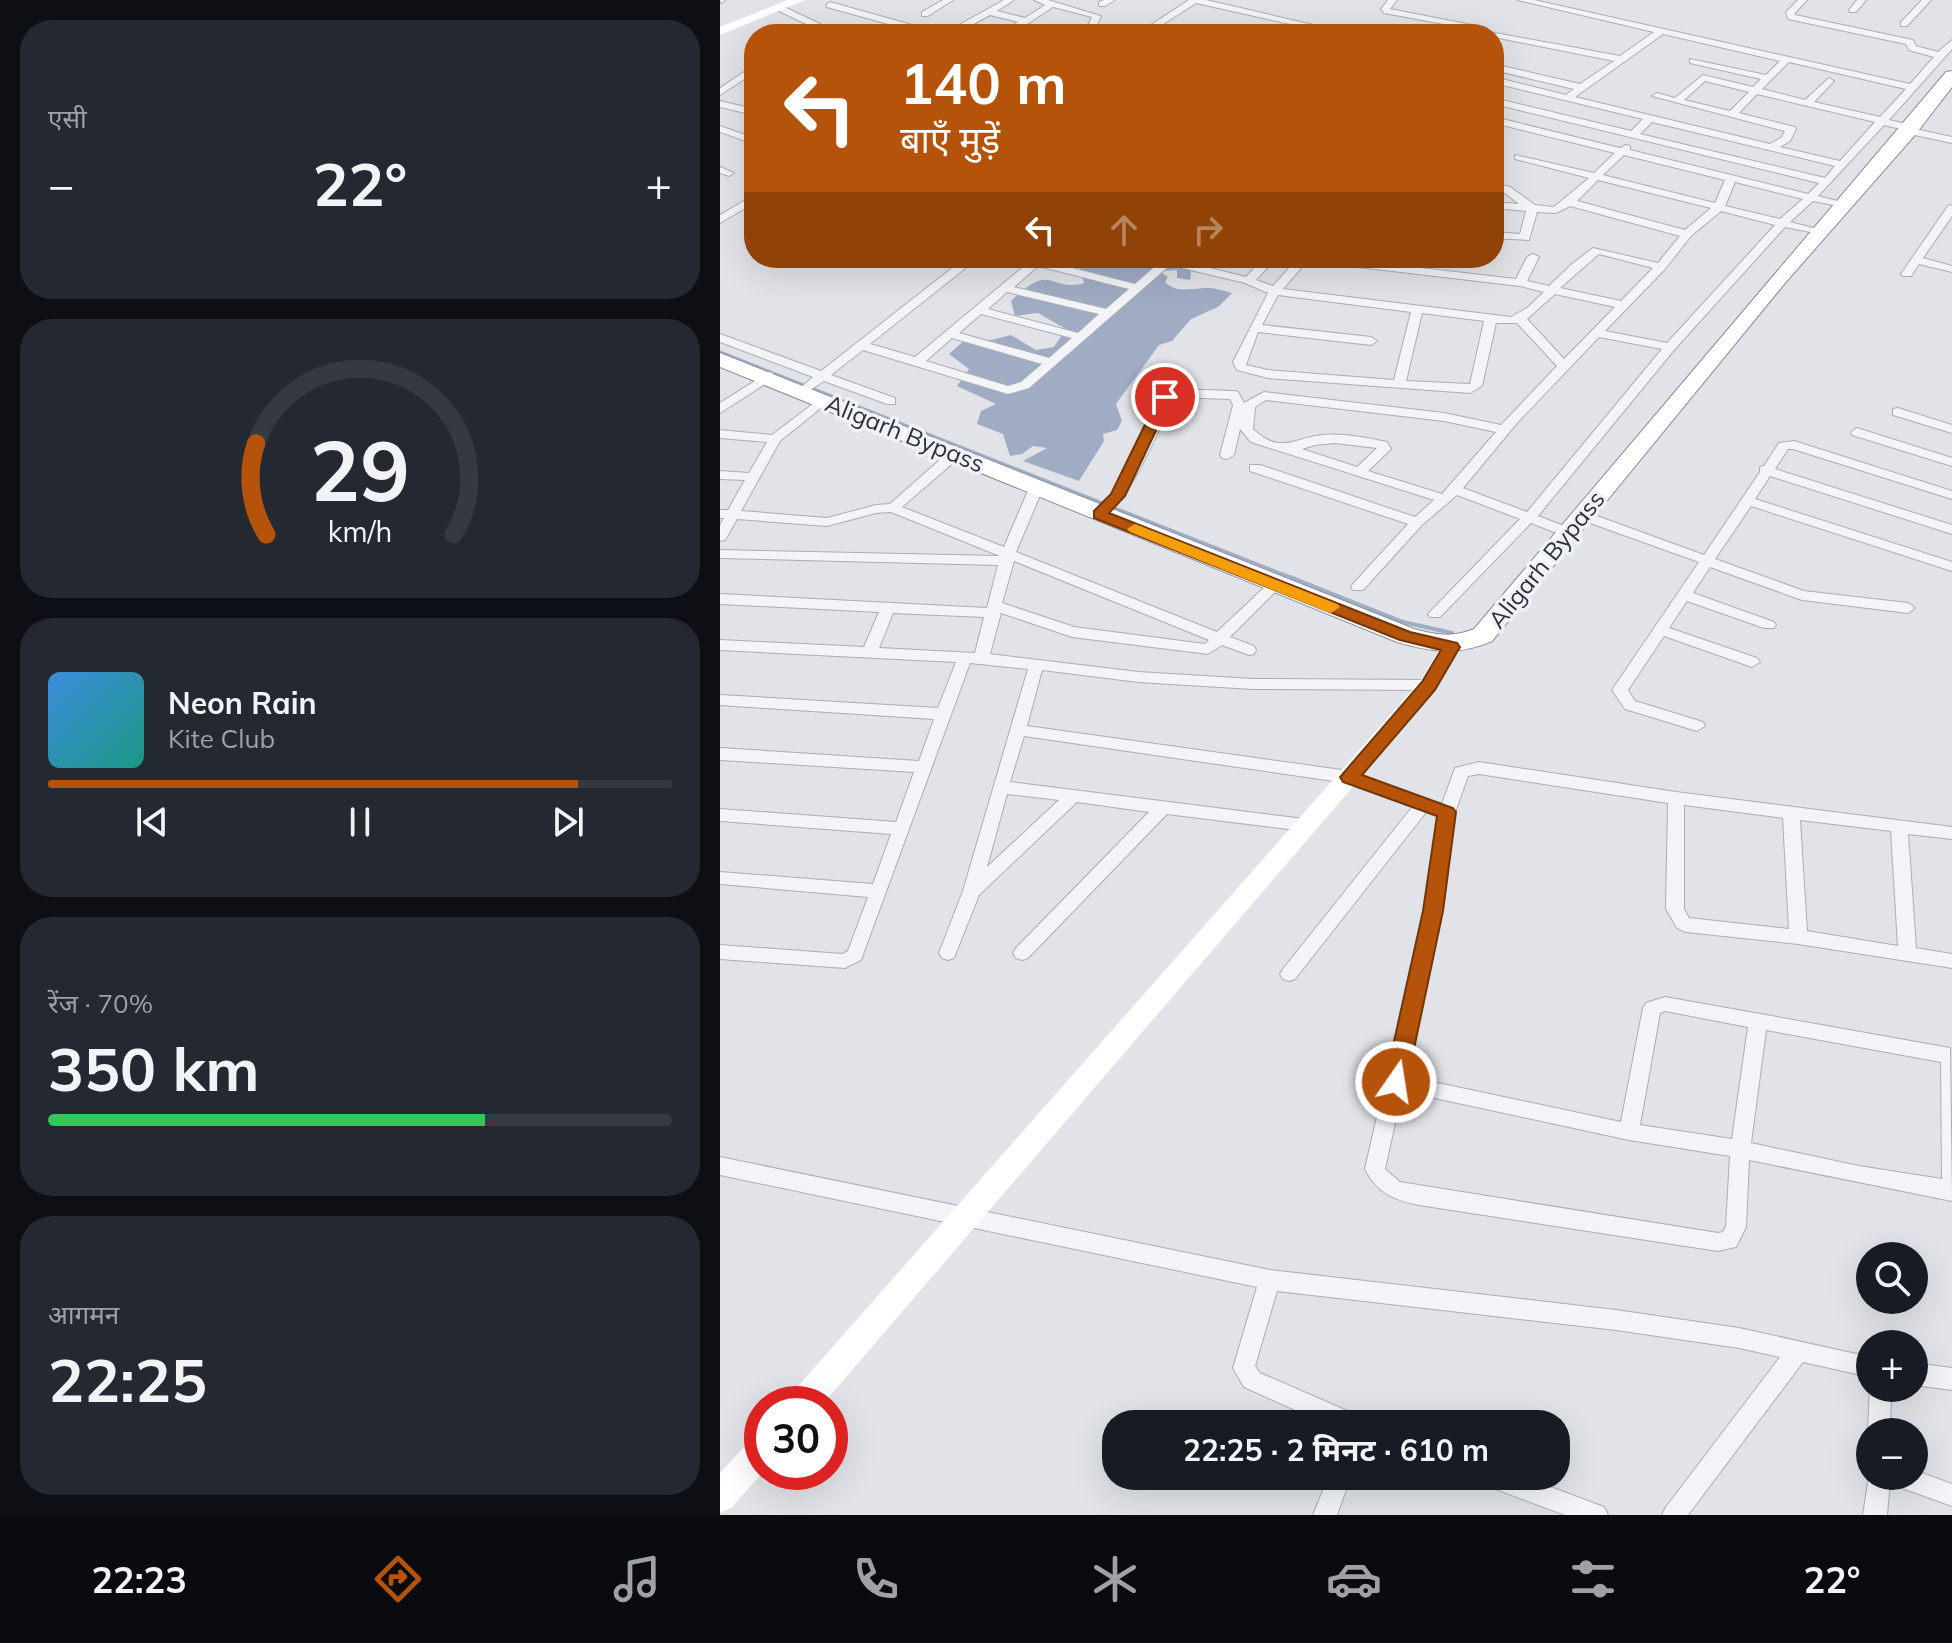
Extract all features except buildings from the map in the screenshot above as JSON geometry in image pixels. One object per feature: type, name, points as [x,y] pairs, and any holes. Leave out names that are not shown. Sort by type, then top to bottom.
[{"type":"highway","name":"Aligarh Bypass","points":[[720,359],[814,388],[956,453],[1037,486],[1106,509],[1275,585],[1406,636],[1451,647],[1483,635],[1548,526],[1581,515],[1839,204],[1907,128],[1947,66]]},
{"type":"street","points":[[925,14],[949,0]]},
{"type":"street","points":[[967,24],[1010,0]]},
{"type":"street","points":[[1038,0],[1097,16],[1094,23]]},
{"type":"street","points":[[1158,24],[1194,0],[1302,24]]},
{"type":"street","points":[[1393,0],[1385,9],[1387,11],[1460,24]]},
{"type":"street","points":[[1522,0],[1911,87]]},
{"type":"street","points":[[1803,0],[1790,12],[1791,17],[1910,42],[1912,48],[1947,66]]},
{"type":"street","points":[[1853,10],[1862,0]]},
{"type":"street","points":[[1904,24],[1927,0]]},
{"type":"street","points":[[1021,24],[1052,4]]},
{"type":"street","points":[[720,31],[781,5]]},
{"type":"street","points":[[781,5],[805,24]]},
{"type":"street","points":[[781,5],[816,24]]},
{"type":"street","points":[[830,5],[898,24]]},
{"type":"street","points":[[989,12],[1026,21]]},
{"type":"street","points":[[1567,98],[1662,31]]},
{"type":"street","points":[[1504,36],[1619,59]]},
{"type":"street","points":[[1435,614],[1548,526],[1670,347],[1883,122],[1911,87],[1947,66],[1952,43]]},
{"type":"street","points":[[1732,114],[1787,59]]},
{"type":"street","points":[[1693,61],[1768,78]]},
{"type":"street","points":[[1504,69],[1580,87]]},
{"type":"street","points":[[721,91],[744,76]]},
{"type":"street","points":[[1677,101],[1703,78],[1952,140]]},
{"type":"street","points":[[1808,102],[1829,81]]},
{"type":"street","points":[[1504,82],[1842,165]]},
{"type":"street","points":[[1504,95],[1636,134]]},
{"type":"street","points":[[1657,96],[1791,129],[1786,139],[1770,149]]},
{"type":"street","points":[[1504,103],[1827,182]]},
{"type":"street","points":[[720,104],[744,110]]},
{"type":"street","points":[[1504,206],[1556,210],[1569,202],[1622,152],[1650,118]]},
{"type":"street","points":[[1504,122],[1839,204]]},
{"type":"street","points":[[721,132],[744,138]]},
{"type":"street","points":[[1519,157],[1816,232]]},
{"type":"street","points":[[1504,186],[1521,179]]},
{"type":"street","points":[[1358,587],[1417,522],[1450,494],[1564,366],[1661,267],[1687,234],[1719,207],[1731,179]]},
{"type":"street","points":[[1504,190],[1532,208]]},
{"type":"street","points":[[1569,202],[1687,234]]},
{"type":"street","points":[[720,220],[744,204]]},
{"type":"street","points":[[1504,236],[1525,238],[1532,208]]},
{"type":"street","points":[[1907,274],[1948,223],[1952,208]]},
{"type":"street","points":[[1520,319],[1597,250],[1661,267]]},
{"type":"street","points":[[1520,283],[1533,257]]},
{"type":"street","points":[[1916,260],[1952,269]]},
{"type":"street","points":[[720,537],[726,514],[754,477],[775,439],[814,388],[953,268]]},
{"type":"street","points":[[917,362],[1029,268]]},
{"type":"street","points":[[1067,268],[1138,288]]},
{"type":"street","points":[[861,345],[1008,390],[1025,385],[1160,268]]},
{"type":"street","points":[[1196,268],[1249,281],[1274,291],[1417,310],[1520,319],[1564,366]]},
{"type":"street","points":[[1249,281],[1261,268]]},
{"type":"street","points":[[1293,268],[1284,275],[1254,328],[1239,362],[1241,367],[1268,374],[1463,390],[1476,386],[1491,318]]},
{"type":"street","points":[[1414,268],[1551,288],[1622,305]]},
{"type":"street","points":[[1438,273],[1440,268]]},
{"type":"street","points":[[1005,288],[1108,313]]},
{"type":"street","points":[[979,310],[1081,337]]},
{"type":"street","points":[[1399,384],[1417,310]]},
{"type":"street","points":[[1254,328],[1371,341]]},
{"type":"street","points":[[1596,333],[1670,347]]},
{"type":"street","points":[[950,334],[1052,363]]},
{"type":"street","points":[[720,338],[814,388],[891,401]]},
{"type":"street","points":[[720,409],[769,376]]},
{"type":"street","points":[[1106,509],[1170,393],[1234,395],[1239,405],[1227,455]]},
{"type":"street","points":[[1505,430],[1444,417],[1264,396],[1256,398],[1249,405],[1246,430],[1256,439],[1359,472],[1450,494],[1548,526]]},
{"type":"street","points":[[1898,412],[1952,429]]},
{"type":"street","points":[[1857,432],[1952,462]]},
{"type":"street","points":[[720,434],[775,439]]},
{"type":"street","points":[[1291,450],[1308,439],[1318,438],[1382,445],[1384,449],[1359,472]]},
{"type":"street","points":[[1697,726],[1630,705],[1620,690],[1784,446],[1794,445],[1952,495]]},
{"type":"street","points":[[893,508],[956,453]]},
{"type":"street","points":[[1255,468],[1417,522]]},
{"type":"street","points":[[1765,470],[1952,530]]},
{"type":"street","points":[[720,475],[754,477]]},
{"type":"street","points":[[720,952],[848,960],[855,955],[945,714],[995,610],[1008,557],[1037,486]]},
{"type":"street","points":[[1746,500],[1952,567]]},
{"type":"street","points":[[726,514],[820,522],[839,521],[879,507],[893,508],[1008,557],[1249,650]]},
{"type":"street","points":[[1581,515],[1802,595],[1908,608]]},
{"type":"street","points":[[720,554],[1008,557]]},
{"type":"street","points":[[720,599],[995,610],[1072,632],[1208,649],[1222,640],[1275,585]]},
{"type":"street","points":[[1684,595],[1769,625]]},
{"type":"street","points":[[870,652],[888,608]]},
{"type":"street","points":[[1660,630],[1752,662]]},
{"type":"street","points":[[720,645],[973,658],[1253,684],[1429,685]]},
{"type":"street","points":[[819,1386],[1429,685],[1451,647]]},
{"type":"street","points":[[948,953],[972,891],[1036,666]]},
{"type":"street","points":[[720,700],[945,714]]},
{"type":"street","points":[[1017,730],[1349,777],[1447,812]]},
{"type":"street","points":[[720,754],[925,767]]},
{"type":"street","points":[[1758,1020],[1740,1149],[1736,1227],[1729,1240],[1718,1242],[1438,1199],[1394,1190],[1379,1181],[1375,1169],[1433,911],[1447,812],[1461,772],[1471,769],[1952,833]]},
{"type":"street","points":[[1001,787],[1304,825]]},
{"type":"street","points":[[972,891],[1074,796]]},
{"type":"street","points":[[1676,798],[1675,909],[1683,923],[1692,927],[1798,937],[1952,961]]},
{"type":"street","points":[[1289,974],[1424,804]]},
{"type":"street","points":[[1022,953],[1163,808]]},
{"type":"street","points":[[1791,811],[1798,937]]},
{"type":"street","points":[[720,815],[902,829]]},
{"type":"street","points":[[1899,825],[1908,955]]},
{"type":"street","points":[[720,878],[880,891]]},
{"type":"street","points":[[1396,1082],[1629,1132],[1740,1149],[1952,1191],[1951,1056],[1665,1004],[1652,1008],[1629,1132]]},
{"type":"street","points":[[720,1166],[1270,1280],[1616,1320],[1739,1338],[1856,1364]]},
{"type":"street","points":[[1270,1280],[1244,1368],[1252,1380],[1320,1410]]},
{"type":"street","points":[[1674,1515],[1798,1351]]},
{"type":"street","points":[[1928,1376],[1952,1379]]},
{"type":"street","points":[[720,1497],[744,1470]]},
{"type":"street","points":[[1928,1486],[1952,1495]]},
{"type":"street","points":[[1325,1515],[1335,1490]]},
{"type":"street","points":[[1528,1490],[1596,1515]]},
{"type":"street","points":[[1875,1515],[1878,1490]]},
{"type":"water","points":[[1080,268],[1191,268],[1190,280],[1177,278],[1177,270],[1159,271],[1168,277],[1165,282],[1174,288],[1211,288],[1232,293],[1218,307],[1191,319],[1172,341],[1159,345],[1116,404],[1122,421],[1117,430],[1103,434],[1104,441],[1079,481],[1023,461],[1047,448],[1033,446],[1022,454],[1010,456],[1003,434],[977,424],[981,411],[996,404],[957,386],[969,369],[949,354],[966,339],[991,340],[1011,335],[1036,350],[1054,347],[1066,329],[1038,313],[1015,316],[1011,301],[1035,282],[1043,280],[1072,285],[1084,283]]},
{"type":"waterway","points":[[720,352],[1295,579]]},
{"type":"waterway","points":[[1290,577],[1403,622],[1452,633]]},
{"type":"slow traffic","points":[[1135,529],[1331,607]]},
{"type":"route","points":[[1165,397],[1118,496],[1099,514],[1339,611],[1406,636],[1451,647],[1429,685],[1349,777],[1447,812],[1433,911],[1396,1082]]}]
